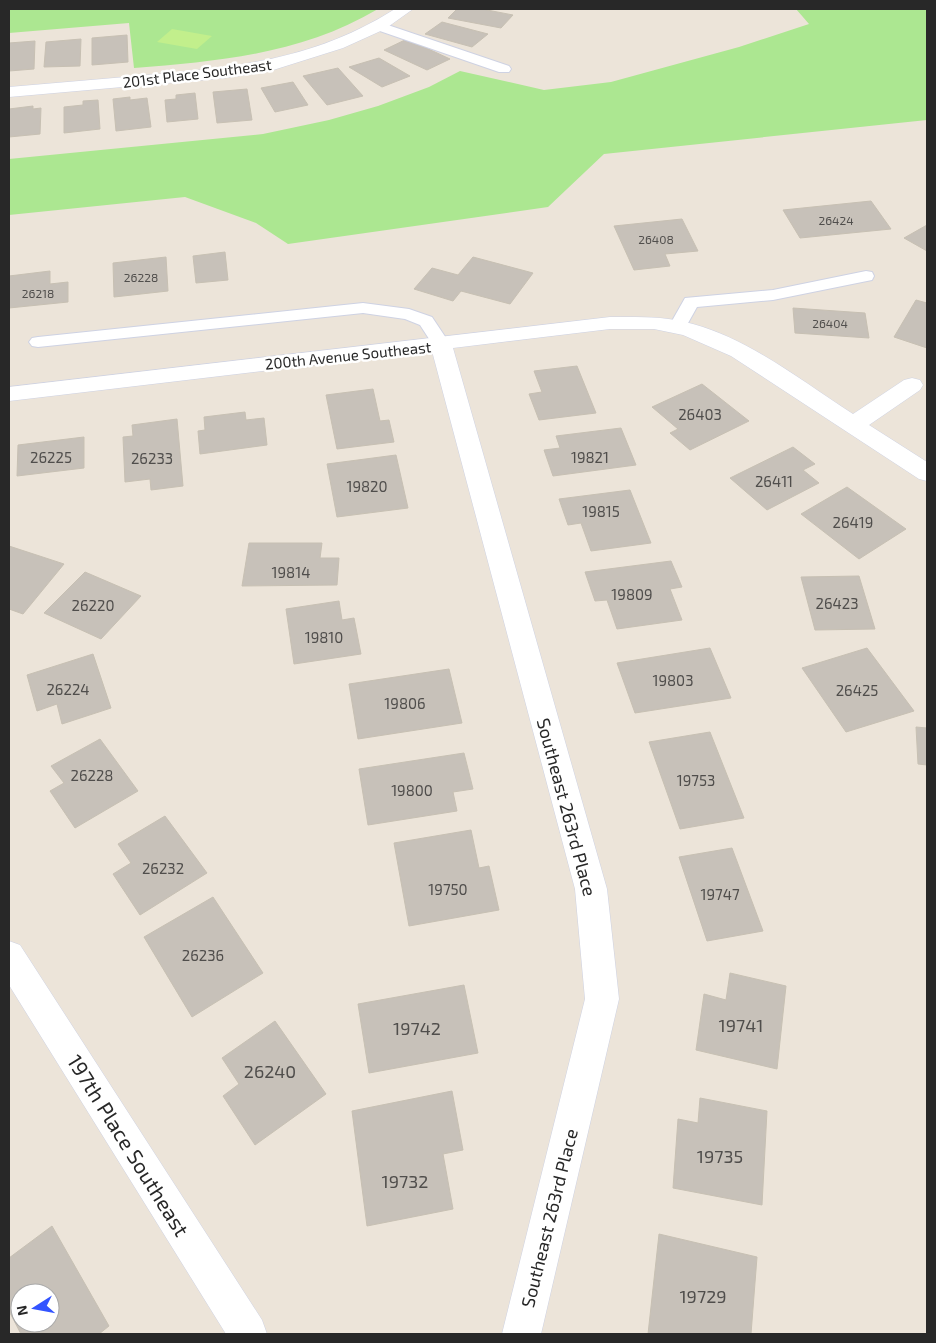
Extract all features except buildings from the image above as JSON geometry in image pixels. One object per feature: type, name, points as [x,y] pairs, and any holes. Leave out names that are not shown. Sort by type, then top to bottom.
[{"type":"street","name":"201st Place Southeast","points":[[9,92],[247,70],[312,54],[379,26],[405,9]]},
{"type":"street","name":"200th Avenue Southeast","points":[[9,394],[610,323],[654,323],[683,328],[740,351],[927,473]]},
{"type":"street","name":"Southeast 263rd Place","points":[[441,344],[591,889],[602,998],[521,1334]]},
{"type":"street","points":[[854,424],[912,385]]},
{"type":"street","name":"197th Place Southeast","points":[[9,956],[248,1334]]},
{"type":"lane","points":[[379,26],[504,69]]},
{"type":"lane","points":[[683,328],[691,302],[774,294],[866,276]]},
{"type":"lane","points":[[38,342],[364,308],[409,314],[426,321],[441,344]]},
{"type":"green space","points":[[9,9],[378,9],[349,24],[290,46],[229,58],[134,68],[129,23],[9,33]]},
{"type":"green space","points":[[796,9],[927,9],[927,120],[604,154],[548,207],[288,244],[256,223],[185,197],[9,215],[9,159],[263,134],[329,120],[378,106],[429,87],[460,71],[544,90],[611,82],[739,47],[809,24]]},
{"type":"green space","points":[[172,29],[212,36],[197,49],[157,42]]}]
